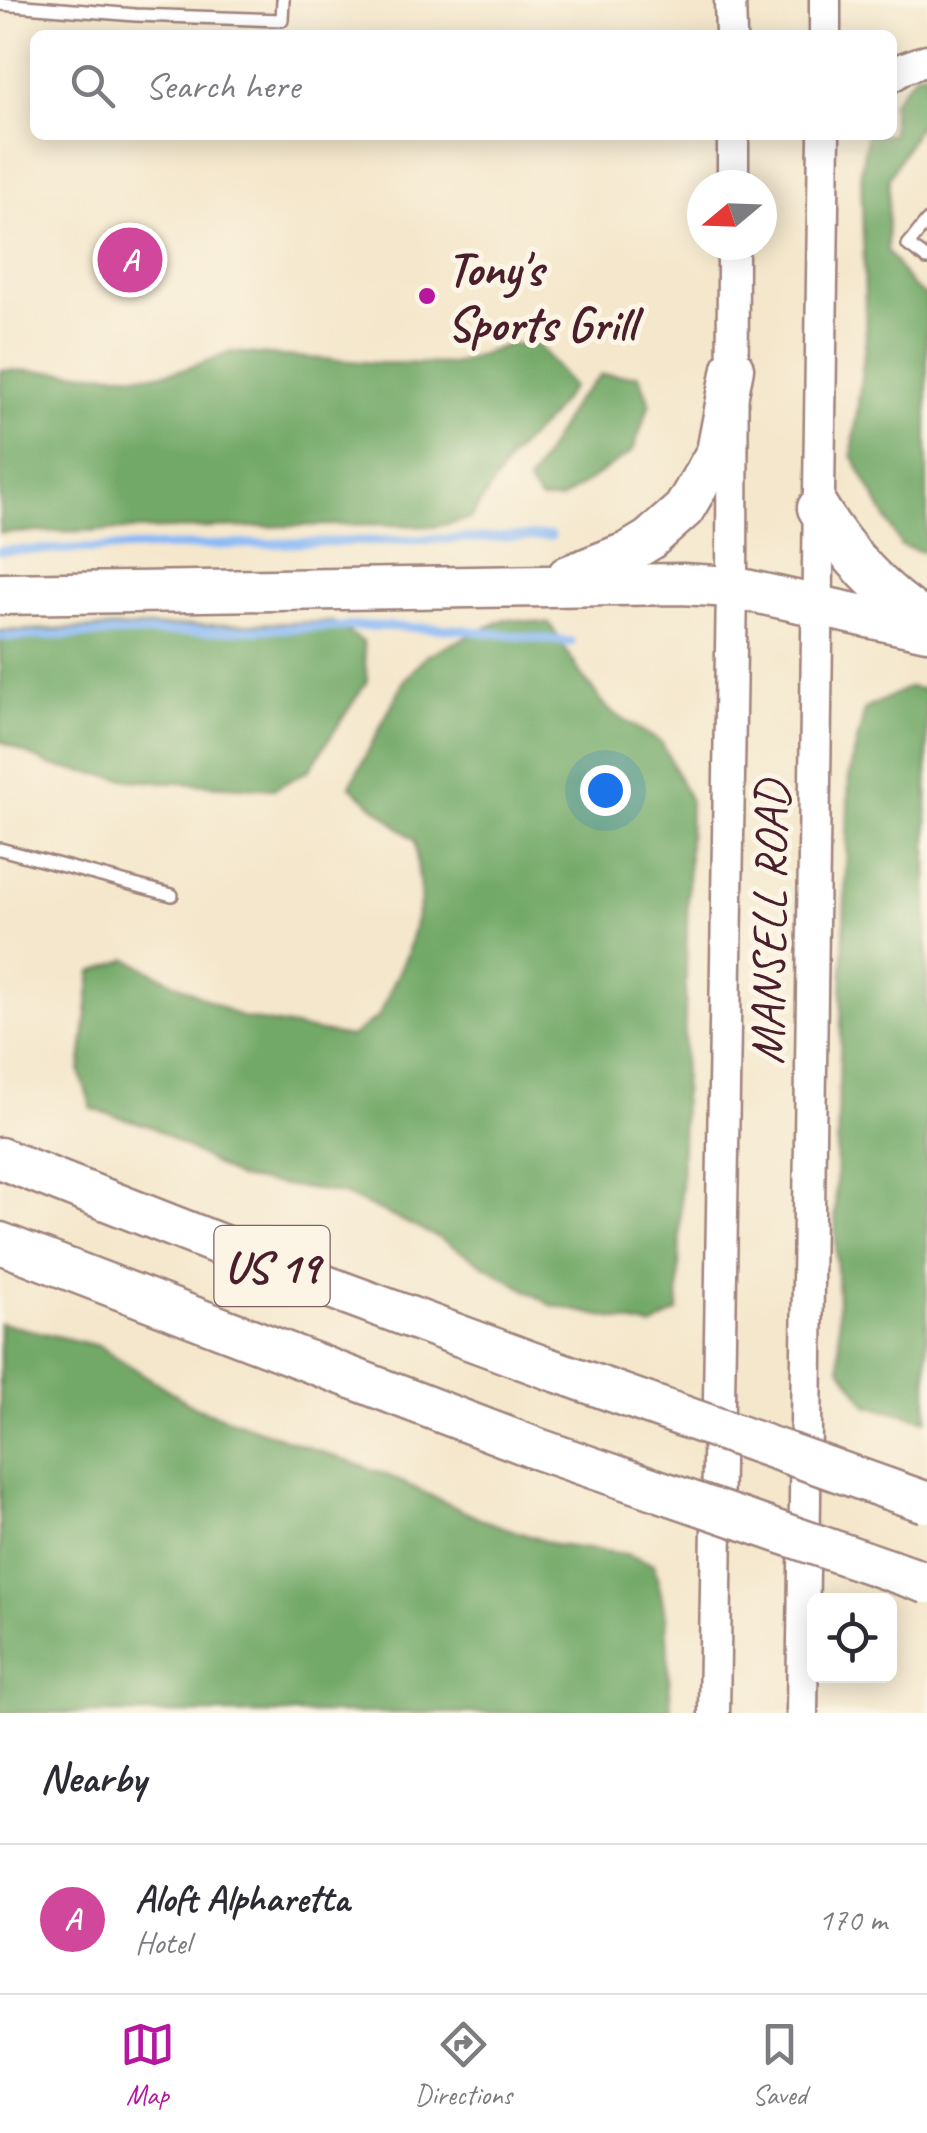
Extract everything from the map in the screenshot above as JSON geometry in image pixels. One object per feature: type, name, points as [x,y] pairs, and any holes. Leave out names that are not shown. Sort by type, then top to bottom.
[{"type":"highway","points":[[540,586],[629,552],[684,509],[717,452],[733,368]]},
{"type":"highway","points":[[818,508],[835,537],[864,570],[927,626]]},
{"type":"highway","points":[[0,594],[682,584],[732,587],[927,626]]},
{"type":"highway","name":"US 19","points":[[0,1158],[547,1368],[926,1502]]},
{"type":"highway","name":"US 19","points":[[0,1243],[535,1448],[927,1584]]},
{"type":"main road","points":[[730,0],[731,30]]},
{"type":"main road","points":[[825,0],[825,30]]},
{"type":"main road","points":[[897,73],[927,60]]},
{"type":"main road","points":[[733,140],[733,170]]},
{"type":"main road","name":"MANSELL ROAD","points":[[802,1713],[824,140]]},
{"type":"main road","points":[[824,184],[846,140]]},
{"type":"main road","name":"MANSELL ROAD","points":[[714,1713],[732,587],[733,260]]},
{"type":"main road","points":[[716,1614],[736,1713]]},
{"type":"lane","points":[[0,4],[135,15],[282,20],[283,0]]},
{"type":"lane","points":[[927,221],[908,245],[927,259]]},
{"type":"lane","points":[[0,849],[172,895]]},
{"type":"green space","points":[[917,72],[927,72],[927,122],[919,125],[889,178],[887,251],[912,286],[927,297],[927,553],[901,546],[852,455],[866,337],[861,169],[866,140],[897,140],[897,96]]},
{"type":"green space","points":[[511,344],[539,345],[572,387],[549,418],[512,455],[470,519],[434,527],[377,524],[0,533],[0,370],[153,375],[186,369],[230,352],[376,363],[453,364]]},
{"type":"green space","points":[[601,375],[639,375],[650,403],[633,451],[560,500],[540,500],[528,484],[575,401]]},
{"type":"green space","points":[[505,619],[550,624],[582,676],[610,711],[662,743],[690,801],[678,1311],[652,1327],[551,1305],[439,1238],[343,1194],[238,1178],[150,1126],[92,1109],[80,1072],[92,972],[128,959],[243,1018],[350,1037],[378,1017],[407,954],[421,900],[415,841],[350,786],[405,679],[427,655]]},
{"type":"green space","points":[[333,622],[363,642],[367,681],[309,770],[274,789],[131,780],[52,766],[0,741],[0,631]]},
{"type":"green space","points":[[909,687],[927,690],[927,1420],[867,1405],[840,1367],[835,1213],[849,775],[865,709]]},
{"type":"green space","points":[[0,1323],[99,1346],[195,1407],[387,1475],[480,1519],[556,1545],[626,1554],[654,1564],[666,1616],[671,1713],[0,1713]]},
{"type":"waterway","points":[[0,551],[551,536]]},
{"type":"waterway","points":[[0,637],[373,626],[455,629],[571,642]]},
{"type":"place","name":"Aloft Alpharetta","points":[[130,260]]},
{"type":"place","name":"Tony's Sports Grill","points":[[427,296]]}]
